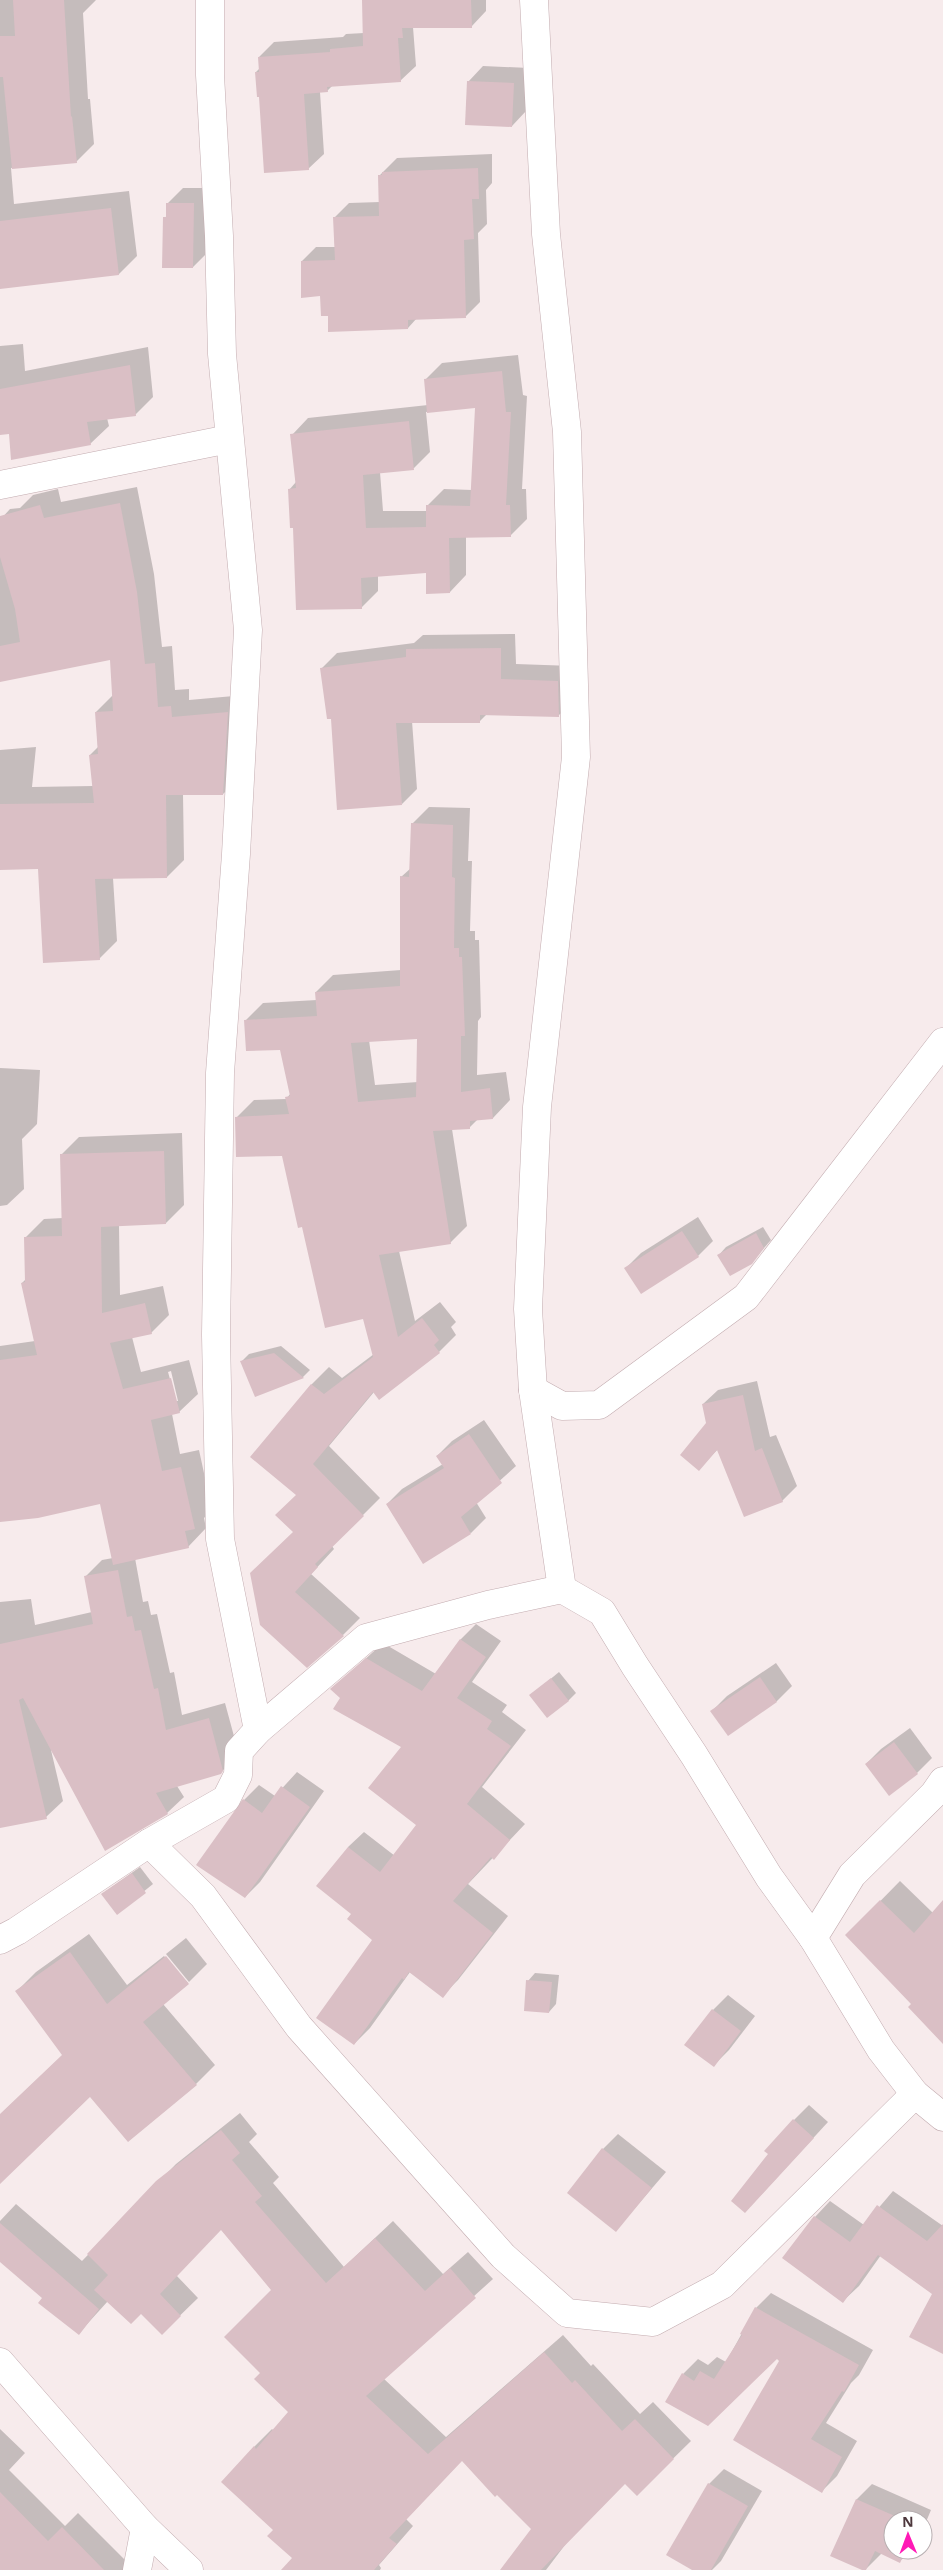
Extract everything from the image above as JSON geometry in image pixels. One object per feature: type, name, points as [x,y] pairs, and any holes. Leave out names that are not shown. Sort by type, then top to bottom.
[{"type":"street","points":[[210,0],[210,74],[219,236],[222,354],[248,630],[236,854],[220,1073],[216,1355],[220,1539],[258,1730]]},
{"type":"street","points":[[534,0],[546,234],[567,432],[576,756],[537,1107],[528,1309],[533,1390],[562,1589]]},
{"type":"street","points":[[0,485],[229,439]]},
{"type":"street","points":[[533,1390],[562,1406],[599,1405],[746,1297],[943,1042]]},
{"type":"street","points":[[0,1940],[17,1931],[149,1843],[226,1799],[238,1775],[240,1751],[258,1730],[366,1638],[488,1605],[562,1589],[602,1612],[635,1666],[690,1748],[769,1877],[813,1938],[881,2050],[915,2094],[943,2118]]},
{"type":"street","points":[[813,1938],[852,1875],[934,1794],[943,1781]]},
{"type":"street","points":[[149,1843],[202,1896],[299,2027],[503,2256],[567,2313],[653,2322],[722,2286],[915,2094]]},
{"type":"street","points":[[0,2362],[145,2528],[188,2570]]},
{"type":"street","points":[[137,2570],[145,2528]]},
{"type":"building","points":[[13,0],[64,0],[71,117],[77,163],[12,169],[3,77],[0,77],[0,36],[15,36]]},
{"type":"building","points":[[362,0],[471,0],[472,28],[402,28],[403,38],[398,38],[401,82],[327,87],[328,92],[304,94],[309,170],[264,173],[259,97],[257,97],[255,72],[259,72],[258,57],[330,52],[330,49],[363,46]]},
{"type":"building","points":[[467,81],[514,83],[512,127],[465,125]]},
{"type":"building","points":[[478,168],[479,199],[472,199],[474,239],[464,240],[466,318],[408,320],[408,329],[328,332],[328,316],[321,316],[320,296],[301,298],[301,261],[335,260],[333,217],[379,216],[378,175],[382,175],[382,172]]},
{"type":"building","points":[[166,203],[194,203],[193,268],[162,268],[163,217],[166,217]]},
{"type":"building","points":[[111,208],[119,275],[0,289],[0,221]]},
{"type":"building","points":[[130,365],[136,416],[87,422],[91,445],[11,460],[9,434],[0,435],[0,389]]},
{"type":"building","points":[[502,371],[506,412],[511,412],[506,505],[510,505],[511,537],[449,538],[450,593],[426,594],[426,573],[361,578],[362,609],[296,610],[293,528],[290,528],[288,489],[296,488],[290,434],[409,421],[414,470],[363,475],[366,528],[426,527],[426,505],[470,506],[475,408],[427,413],[424,379]]},
{"type":"building","points":[[120,503],[137,592],[145,664],[155,663],[158,707],[171,706],[172,717],[228,712],[223,795],[166,795],[167,878],[95,879],[100,960],[43,963],[38,869],[0,870],[0,804],[94,803],[89,755],[98,754],[95,712],[113,711],[110,660],[0,682],[0,646],[20,642],[15,609],[0,557],[0,516],[40,505],[44,518]]},
{"type":"building","points":[[501,648],[501,679],[558,681],[559,717],[480,715],[480,723],[396,723],[402,805],[337,810],[331,719],[327,719],[320,668],[406,657],[406,649]]},
{"type":"building","points":[[411,823],[453,825],[452,877],[455,878],[454,948],[459,948],[459,957],[462,957],[465,1036],[461,1036],[461,1092],[490,1088],[493,1119],[470,1121],[470,1129],[433,1131],[451,1244],[379,1255],[398,1337],[422,1318],[439,1340],[434,1345],[440,1353],[379,1400],[373,1392],[313,1464],[364,1516],[315,1564],[318,1567],[295,1592],[344,1636],[307,1668],[260,1625],[250,1573],[293,1532],[275,1515],[296,1495],[250,1457],[311,1384],[324,1394],[373,1357],[363,1319],[325,1328],[302,1227],[298,1228],[282,1156],[236,1157],[235,1117],[289,1114],[285,1097],[290,1096],[280,1050],[246,1051],[244,1020],[317,1016],[315,992],[400,986],[400,876],[409,877]],"holes":[[[417,1039],[416,1097],[358,1102],[351,1043]]]},
{"type":"building","points":[[164,1151],[166,1224],[101,1227],[102,1313],[145,1303],[152,1334],[110,1343],[123,1389],[171,1378],[180,1413],[151,1420],[162,1471],[181,1467],[195,1529],[185,1531],[189,1548],[113,1565],[100,1504],[38,1518],[0,1522],[0,1360],[37,1355],[21,1283],[25,1282],[24,1237],[62,1236],[60,1154]]},
{"type":"building","points":[[682,1231],[699,1257],[641,1294],[624,1268]]},
{"type":"building","points":[[756,1233],[764,1248],[752,1264],[730,1276],[717,1255]]},
{"type":"building","points":[[274,1353],[304,1378],[255,1397],[240,1361]]},
{"type":"building","points":[[743,1395],[755,1451],[762,1448],[783,1502],[744,1517],[717,1450],[699,1471],[680,1455],[706,1423],[702,1404]]},
{"type":"building","points":[[469,1434],[502,1483],[461,1517],[471,1534],[423,1564],[386,1504],[444,1468],[436,1456]]},
{"type":"building","points":[[118,1570],[127,1617],[132,1616],[135,1631],[141,1630],[154,1689],[158,1688],[166,1730],[209,1718],[223,1771],[221,1774],[156,1793],[168,1814],[105,1851],[23,1698],[19,1700],[47,1819],[0,1828],[0,1644],[93,1624],[84,1576]]},
{"type":"building","points":[[460,1639],[486,1657],[457,1698],[492,1721],[487,1729],[511,1746],[467,1804],[510,1840],[494,1860],[491,1857],[453,1901],[493,1933],[443,1998],[409,1972],[404,1980],[402,1978],[354,2045],[316,2018],[372,1940],[347,1919],[351,1914],[316,1886],[348,1847],[380,1872],[416,1825],[368,1788],[401,1747],[333,1709],[340,1698],[330,1689],[366,1658],[422,1691]]},
{"type":"building","points":[[760,1677],[777,1702],[728,1736],[710,1711]]},
{"type":"building","points":[[551,1678],[569,1701],[547,1718],[529,1695]]},
{"type":"building","points":[[894,1742],[918,1774],[889,1796],[865,1764]]},
{"type":"building","points":[[281,1786],[310,1807],[245,1898],[196,1865],[243,1799],[262,1813]]},
{"type":"building","points":[[132,1873],[146,1893],[117,1915],[101,1894]]},
{"type":"building","points":[[880,1900],[914,1933],[943,1900],[943,2044],[908,2007],[911,2004],[845,1935]]},
{"type":"building","points":[[70,1952],[107,2004],[166,1956],[189,1984],[143,2022],[197,2085],[128,2142],[90,2097],[0,2184],[0,2114],[62,2055],[15,1991]]},
{"type":"building","points":[[526,1980],[552,1982],[549,2013],[524,2011]]},
{"type":"building","points":[[712,2009],[741,2031],[714,2067],[684,2045]]},
{"type":"building","points":[[793,2119],[814,2138],[745,2213],[731,2201],[768,2154],[764,2151]]},
{"type":"building","points":[[221,2130],[240,2153],[232,2160],[262,2196],[255,2202],[326,2283],[375,2238],[425,2291],[450,2268],[476,2298],[366,2396],[428,2454],[544,2352],[572,2383],[575,2380],[622,2431],[635,2419],[674,2459],[637,2496],[625,2484],[541,2570],[500,2570],[531,2529],[497,2495],[495,2497],[462,2461],[389,2538],[397,2544],[374,2570],[281,2570],[292,2558],[267,2536],[273,2530],[221,2482],[254,2446],[256,2449],[288,2412],[254,2379],[260,2373],[224,2337],[271,2290],[221,2230],[160,2294],[181,2316],[162,2335],[141,2314],[131,2324],[94,2290],[108,2275],[87,2254],[156,2181]]},
{"type":"building","points":[[602,2148],[652,2188],[616,2232],[567,2193]]},
{"type":"building","points":[[877,2205],[927,2241],[943,2224],[943,2354],[909,2337],[932,2294],[878,2255],[843,2303],[782,2258],[814,2216],[850,2242]]},
{"type":"building","points":[[0,2223],[99,2309],[79,2335],[38,2303],[42,2298],[0,2262]]},
{"type":"building","points":[[755,2307],[859,2365],[844,2392],[842,2391],[811,2439],[842,2457],[822,2493],[733,2440],[779,2361],[777,2359],[708,2426],[665,2402],[682,2373],[694,2381],[700,2371],[714,2379],[742,2335],[740,2334]]},
{"type":"building","points":[[708,2483],[748,2506],[711,2570],[692,2570],[666,2555]]},
{"type":"building","points":[[0,2492],[48,2541],[62,2527],[104,2570],[0,2570]]},
{"type":"building","points":[[856,2499],[883,2511],[883,2555],[875,2551],[866,2570],[830,2556]]}]
